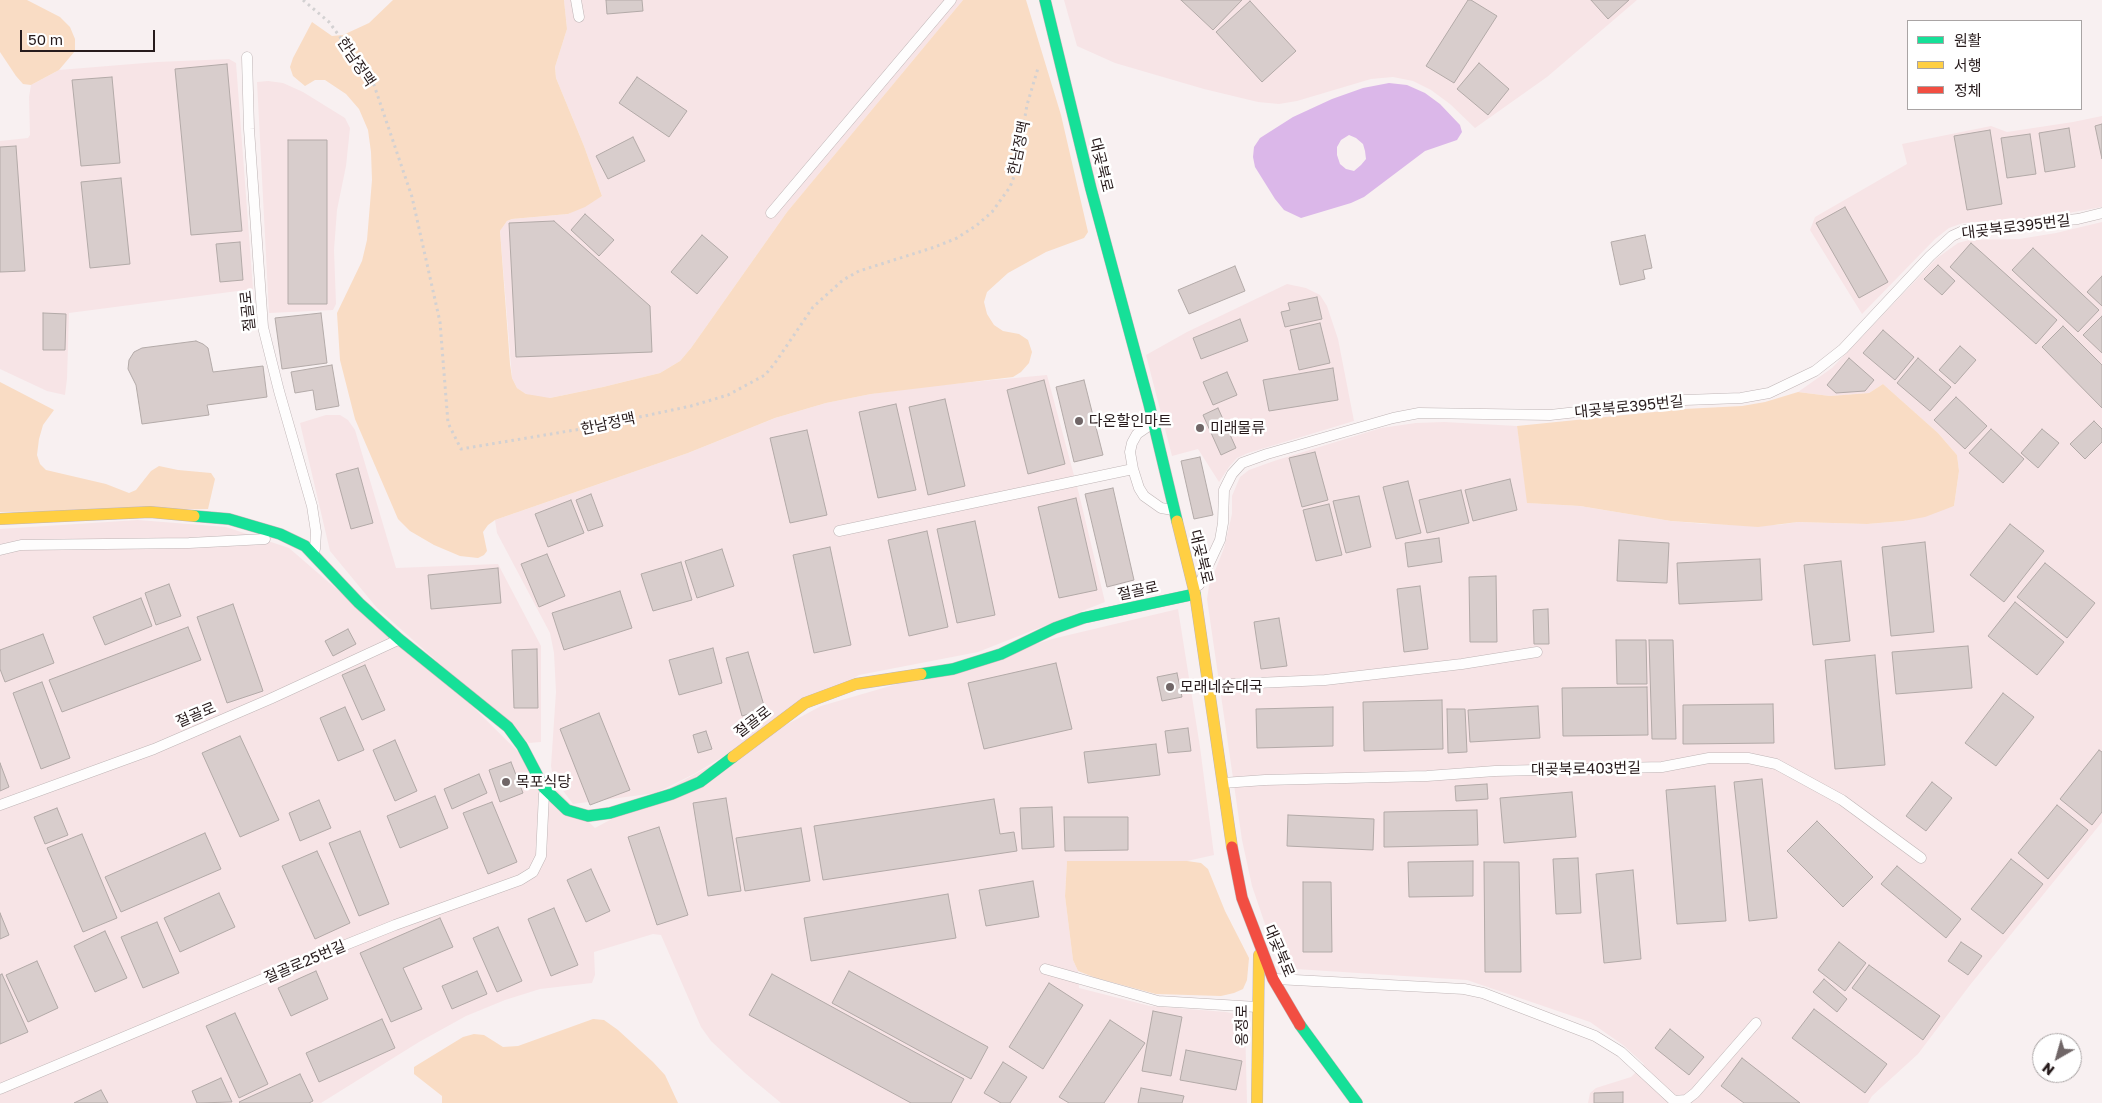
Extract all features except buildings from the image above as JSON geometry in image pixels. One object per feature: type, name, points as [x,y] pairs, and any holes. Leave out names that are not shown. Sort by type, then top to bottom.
[{"type":"street","name":"대곶북로","points":[[1045,0],[1091,189],[1153,423],[1195,594],[1230,839],[1242,898],[1259,947],[1273,979],[1302,1028],[1357,1103]]},
{"type":"street","name":"절골로","points":[[0,519],[150,512],[229,519],[280,534],[305,546],[358,603],[399,639],[508,727],[522,746],[544,788],[567,810],[588,816],[610,813],[672,794],[700,782],[806,703],[856,684],[953,670],[1001,654],[1055,628],[1083,618],[1195,594]]},
{"type":"street","name":"옹정로","points":[[1257,1103],[1259,947]]},
{"type":"lane","points":[[576,0],[579,17]]},
{"type":"lane","points":[[771,213],[951,0]]},
{"type":"lane","name":"절골로","points":[[248,57],[249,129],[264,327],[279,391],[312,506],[316,532],[315,555]]},
{"type":"lane","name":"대곶북로395번길","points":[[1195,594],[1220,540],[1223,523],[1224,490],[1232,474],[1242,463],[1393,418],[1419,413],[1550,415],[1685,400],[1741,398],[1769,393],[1815,370],[1843,349],[1930,256],[1952,236],[1965,230],[2078,219],[2102,213]]},
{"type":"lane","points":[[1153,423],[1137,434],[1132,443],[1130,452],[1133,470],[1138,488],[1144,496],[1161,508],[1175,511]]},
{"type":"lane","points":[[839,531],[1133,470]]},
{"type":"lane","points":[[0,550],[21,545],[189,543],[288,538]]},
{"type":"lane","name":"절골로","points":[[0,805],[154,749],[270,700],[399,639]]},
{"type":"lane","points":[[1209,685],[1325,680],[1462,664],[1537,652]]},
{"type":"lane","name":"대곶북로403번길","points":[[1222,783],[1265,780],[1426,776],[1505,771],[1662,767],[1709,758],[1748,758],[1776,764],[1842,800],[1921,858]]},
{"type":"lane","name":"절골로25번길","points":[[0,1088],[303,962],[396,925],[520,880],[533,872],[541,856],[544,788]]},
{"type":"lane","points":[[1045,969],[1158,1002],[1257,1007]]},
{"type":"lane","points":[[1273,979],[1464,989],[1483,993],[1596,1036],[1620,1052],[1674,1102],[1686,1100],[1695,1093],[1756,1023]]},
{"type":"path","name":"한남정맥","points":[[303,0],[329,22],[373,82],[412,197],[440,322],[448,423],[461,449],[593,427],[691,406],[728,395],[765,374],[775,363],[814,307],[843,280],[859,272],[957,238],[992,212],[1010,187],[1015,174],[1028,105],[1039,68]]},
{"type":"shaded area","points":[[0,0],[27,0],[60,17],[70,27],[75,39],[75,51],[59,70],[31,85],[23,84],[16,76],[0,52]]},
{"type":"shaded area","points":[[393,0],[564,0],[567,29],[555,67],[556,78],[602,196],[585,207],[568,214],[512,219],[507,221],[500,231],[512,378],[517,388],[526,394],[550,398],[603,387],[660,373],[680,361],[787,212],[963,0],[1026,0],[1061,115],[1088,232],[1084,238],[1046,252],[1008,273],[987,292],[984,302],[987,314],[994,325],[1003,331],[1019,334],[1028,340],[1032,352],[1029,363],[1021,372],[1013,377],[871,394],[826,403],[775,418],[688,453],[495,520],[483,532],[487,551],[484,555],[478,558],[460,556],[434,545],[410,531],[398,519],[355,419],[340,360],[337,313],[362,261],[367,240],[372,180],[368,130],[359,109],[346,94],[325,80],[315,80],[305,86],[293,76],[290,67],[312,22],[332,36],[343,35],[369,23]]},
{"type":"shaded area","points":[[564,0],[963,0],[787,212],[680,361],[660,373],[550,398],[526,394],[517,388],[512,378],[500,231],[507,221],[512,219],[568,214],[602,196],[556,78],[555,67],[567,29]]},
{"type":"shaded area","points":[[1064,0],[1637,0],[1547,77],[1475,128],[1450,104],[1431,90],[1413,81],[1393,77],[1371,79],[1297,101],[1279,104],[1258,102],[1204,89],[1115,63],[1077,46]]},
{"type":"shaded area","points":[[229,59],[236,63],[253,289],[69,313],[65,395],[47,391],[0,369],[0,141],[28,138],[30,135],[29,97],[31,85],[59,70],[157,62]]},
{"type":"shaded area","points":[[257,82],[283,83],[303,92],[345,118],[350,128],[346,166],[337,210],[334,250],[336,304],[333,310],[269,313]]},
{"type":"shaded area","points":[[1389,83],[1407,85],[1425,93],[1440,104],[1460,125],[1462,132],[1457,140],[1425,151],[1364,197],[1351,203],[1301,218],[1284,210],[1255,167],[1254,147],[1260,138],[1293,117],[1332,99],[1363,88]],"holes":[[[1349,135],[1363,144],[1366,159],[1354,171],[1346,169],[1340,164],[1337,147],[1341,140]]]},
{"type":"shaded area","points":[[2102,116],[2102,207],[2041,218],[1963,223],[1949,228],[1935,239],[1862,314],[1810,230],[1815,217],[1907,164],[1902,144],[1991,126],[2007,132]]},
{"type":"shaded area","points":[[2102,222],[2102,822],[1970,985],[1918,1054],[1872,1096],[1868,1103],[1588,1103],[1590,1093],[1596,1088],[1631,1077],[1644,1064],[1623,1045],[1590,1022],[1467,980],[1280,968],[1252,886],[1242,840],[1207,599],[1209,586],[1224,548],[1232,514],[1232,496],[1240,477],[1249,470],[1274,461],[1381,428],[1416,423],[1444,422],[1517,426],[1528,503],[1580,506],[1671,521],[1705,524],[1778,525],[1798,522],[1867,524],[1903,521],[1954,506],[1959,471],[1957,455],[1938,433],[1883,384],[1869,393],[1830,396],[1798,392],[1832,368],[1937,258],[1958,243],[1969,240],[2019,239],[2056,233]]},
{"type":"shaded area","points":[[1287,284],[1306,288],[1320,295],[1327,306],[1338,339],[1354,421],[1248,453],[1237,458],[1219,482],[1198,449],[1172,456],[1146,355],[1187,332]]},
{"type":"shaded area","points":[[1047,375],[1079,494],[1105,602],[978,652],[859,675],[694,774],[656,793],[573,804],[553,777],[551,766],[556,692],[554,653],[550,633],[497,533],[495,520],[688,453],[775,418],[826,403],[871,394],[929,386]]},
{"type":"shaded area","points":[[0,382],[54,410],[43,425],[39,439],[37,455],[40,464],[46,470],[106,484],[129,493],[136,490],[151,471],[159,466],[211,473],[215,479],[208,509],[0,512]]},
{"type":"shaded area","points":[[1883,384],[1938,433],[1957,455],[1959,471],[1954,506],[1925,517],[1903,521],[1867,524],[1798,522],[1758,527],[1671,521],[1580,506],[1527,503],[1517,426],[1684,409],[1742,406],[1765,402],[1798,392],[1830,396],[1869,393]]},
{"type":"shaded area","points":[[326,415],[340,415],[348,420],[355,430],[396,568],[498,564],[541,646],[541,742],[529,743],[377,608],[330,551],[300,423]]},
{"type":"shaded area","points":[[138,520],[226,527],[289,548],[470,704],[595,828],[821,706],[1056,638],[1178,609],[1200,747],[1214,855],[1187,861],[1067,861],[1065,896],[1073,960],[1078,971],[1079,988],[1150,1006],[1226,1012],[1239,1015],[1245,1023],[1247,1103],[781,1103],[711,1041],[701,1027],[661,935],[653,934],[594,952],[595,975],[592,983],[540,989],[505,1000],[466,1016],[419,1042],[321,1103],[0,1103],[0,529]]},
{"type":"shaded area","points":[[1067,861],[1187,861],[1201,863],[1208,869],[1225,911],[1249,958],[1247,980],[1243,989],[1221,996],[1156,994],[1096,978],[1078,971],[1073,960],[1065,896]]},
{"type":"shaded area","points":[[593,1019],[604,1020],[618,1030],[653,1062],[665,1075],[678,1103],[442,1103],[442,1096],[414,1074],[414,1067],[463,1037],[474,1034],[484,1035],[503,1047],[518,1046]]},
{"type":"traffic: fast","points":[[1045,0],[1091,189],[1149,404],[1177,521]]},
{"type":"traffic: fast","points":[[194,516],[229,519],[280,534],[305,546],[359,603],[399,639],[508,727],[522,746],[544,788],[567,810],[588,816],[610,813],[672,794],[700,782],[733,757]]},
{"type":"traffic: fast","points":[[921,674],[953,669],[1001,654],[1055,628],[1083,618],[1195,594]]},
{"type":"traffic: fast","points":[[1300,1025],[1357,1103]]},
{"type":"traffic: slow","points":[[0,519],[150,512],[194,516]]},
{"type":"traffic: slow","points":[[1177,521],[1195,594],[1232,847]]},
{"type":"traffic: slow","points":[[733,757],[805,703],[856,684],[921,674]]},
{"type":"traffic: slow","points":[[1257,1103],[1259,955]]},
{"type":"traffic: jam","points":[[1232,847],[1242,898],[1273,979],[1300,1025]]},
{"type":"place","name":"다온할인마트","points":[[1079,421]]},
{"type":"place","name":"미래물류","points":[[1200,428]]},
{"type":"place","name":"모래네순대국","points":[[1170,687]]},
{"type":"place","name":"목포식당","points":[[506,782]]}]
